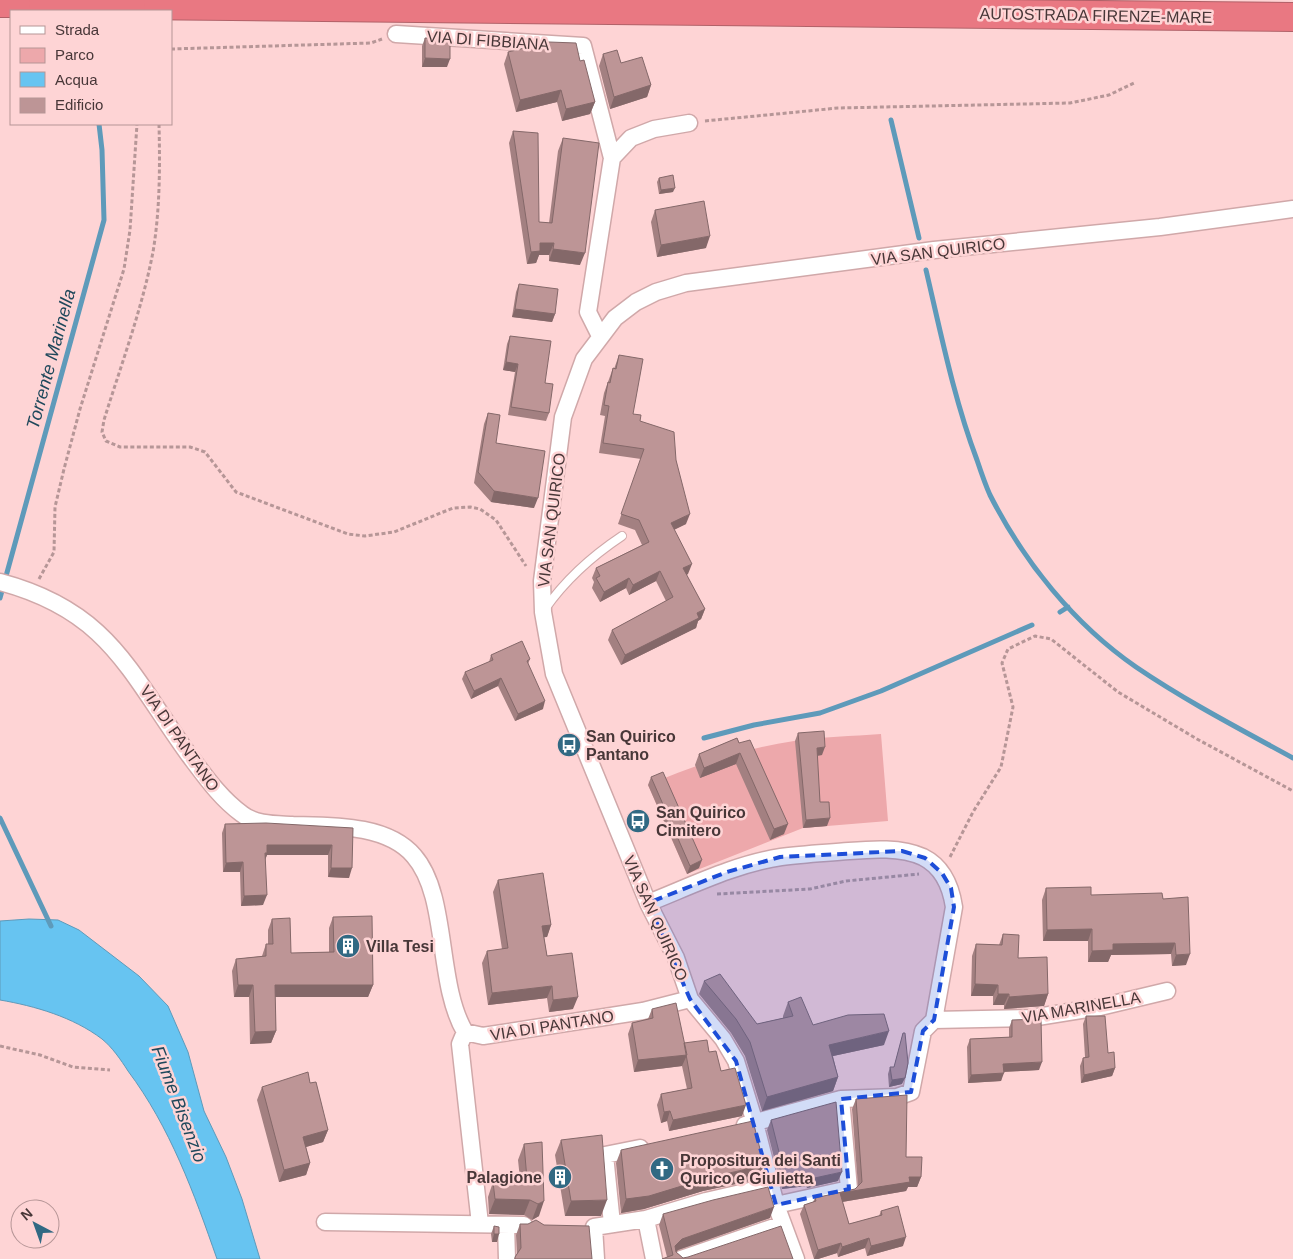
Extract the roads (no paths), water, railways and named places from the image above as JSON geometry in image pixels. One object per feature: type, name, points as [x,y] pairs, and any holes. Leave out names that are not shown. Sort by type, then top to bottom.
[{"type":"highway","name":"AUTOSTRADA FIRENZE-MARE","points":[[0,3],[1293,17]]},
{"type":"street","name":"VIA DI FIBBIANA","points":[[396,34],[583,46],[612,158]]},
{"type":"street","points":[[600,336],[588,312],[612,158],[631,138],[654,129],[689,123]]},
{"type":"street","name":"VIA SAN QUIRICO","points":[[796,1259],[776,1205],[756,1123],[736,1061],[723,1039],[690,999],[676,958],[648,903],[554,674],[543,612],[542,581],[563,417],[584,359],[615,318],[636,302],[656,292],[686,283],[934,250],[1160,227],[1293,208]]},
{"type":"street","name":"VIA DI PANTANO","points":[[0,582],[32,591],[63,607],[91,625],[114,647],[141,682],[176,736],[212,786],[244,816],[264,823],[325,826],[373,832],[400,843],[414,856],[426,874],[433,898],[453,1008],[465,1032],[483,1036],[643,1011],[690,999]]},
{"type":"street","points":[[648,903],[727,872],[780,857],[862,850],[902,851],[924,858],[937,869],[951,888],[954,907],[934,1020],[923,1031],[911,1092],[897,1097],[840,1099],[756,1123],[727,1129]]},
{"type":"street","name":"VIA MARINELLA","points":[[934,1020],[1032,1018],[1100,1007],[1167,991]]},
{"type":"street","points":[[465,1032],[460,1044],[480,1224]]},
{"type":"street","points":[[776,1205],[849,1189],[840,1099]]},
{"type":"street","points":[[612,1224],[605,1155],[652,1145]]},
{"type":"street","points":[[596,1259],[587,1227],[646,1219],[706,1201],[772,1186]]},
{"type":"street","points":[[646,1219],[654,1259]]},
{"type":"street","points":[[325,1222],[524,1225]]},
{"type":"street","points":[[681,1259],[783,1224]]},
{"type":"street","points":[[506,1225],[507,1259]]},
{"type":"lane","points":[[543,612],[559,589],[596,553],[622,536]]},
{"type":"water","name":"Fiume Bisenzio","points":[[58,920],[79,930],[139,976],[168,1006],[188,1052],[204,1111],[226,1157],[242,1199],[260,1259],[217,1259],[190,1185],[169,1138],[143,1092],[106,1042],[79,1024],[40,1009],[0,1000],[0,921]]},
{"type":"waterway","points":[[891,120],[919,238]]},
{"type":"waterway","name":"Torrente Marinella","points":[[0,598],[104,220],[102,150],[99,125]]},
{"type":"waterway","points":[[926,270],[955,390],[983,478],[1003,520],[1035,568],[1092,631],[1136,667],[1194,703],[1293,758]]},
{"type":"waterway","points":[[1060,612],[1068,607]]},
{"type":"waterway","points":[[704,738],[754,725],[820,713],[881,691],[1032,625]]},
{"type":"waterway","name":"Torrente Marinella","points":[[0,818],[51,926]]},
{"type":"place","name":"San Quirico Pantano","points":[[569,745]]},
{"type":"place","name":"San Quirico Cimitero","points":[[638,821]]},
{"type":"place","name":"Villa Tesi","points":[[348,946]]},
{"type":"place","name":"Propositura dei Santi Qurico e Giulietta","points":[[662,1169]]},
{"type":"place","name":"Palagione","points":[[560,1177]]}]
